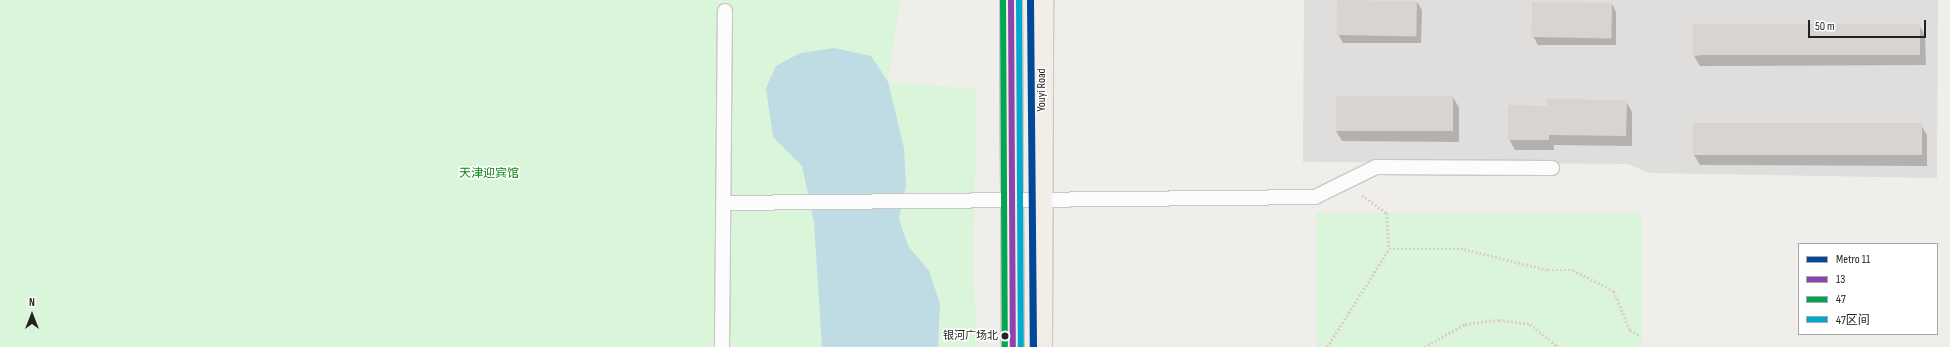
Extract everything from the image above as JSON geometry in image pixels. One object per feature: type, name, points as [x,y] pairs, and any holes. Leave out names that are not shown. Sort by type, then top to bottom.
[{"type":"main road","points":[[1011,0],[1013,347]]},
{"type":"main road","name":"Youyi Road","points":[[1041,347],[1042,0]]},
{"type":"street","points":[[722,347],[725,203],[725,11]]},
{"type":"street","points":[[725,203],[802,201],[928,202],[1011,198],[1314,197],[1376,167],[1552,168]]},
{"type":"path","points":[[1327,347],[1389,249],[1387,213],[1362,195]]},
{"type":"path","points":[[1389,249],[1464,249],[1548,270],[1573,270],[1614,291],[1630,330],[1640,336]]},
{"type":"path","points":[[1424,347],[1465,324],[1499,320],[1530,324],[1554,342],[1558,347]]},
{"type":"path","points":[[1552,347],[1554,342]]},
{"type":"shaded area","points":[[1304,0],[1938,0],[1937,178],[1650,173],[1628,164],[1303,162]]},
{"type":"green space","name":"天津迎宾馆","points":[[0,0],[900,0],[888,82],[977,89],[973,270],[978,347],[0,347]]},
{"type":"green space","points":[[1316,213],[1642,213],[1642,347],[1316,347]]},
{"type":"water","points":[[835,48],[871,56],[888,82],[904,148],[906,185],[899,219],[908,246],[929,271],[940,304],[938,347],[822,347],[814,222],[802,166],[773,137],[766,88],[776,66],[800,53]]},
{"type":"building","points":[[1337,0],[1417,1],[1416,36],[1336,35]]},
{"type":"building","points":[[1532,2],[1612,3],[1611,38],[1531,37]]},
{"type":"building","points":[[1693,24],[1920,24],[1920,55],[1693,55]]},
{"type":"building","points":[[1336,96],[1453,96],[1453,131],[1336,131]]},
{"type":"building","points":[[1547,99],[1627,100],[1626,136],[1549,135],[1549,140],[1508,140],[1508,105],[1547,106]]},
{"type":"building","points":[[1693,123],[1922,123],[1922,155],[1693,155]]},
{"type":"metro line","name":"11","points":[[1030,0],[1033,347]]},
{"type":"transit line","name":"47","points":[[1003,0],[1005,347]]},
{"type":"transit line","name":"13","points":[[1011,0],[1013,347]]},
{"type":"transit line","name":"47区间","points":[[1019,0],[1021,347]]},
{"type":"place","name":"银河广场北","points":[[1005,336]]}]
